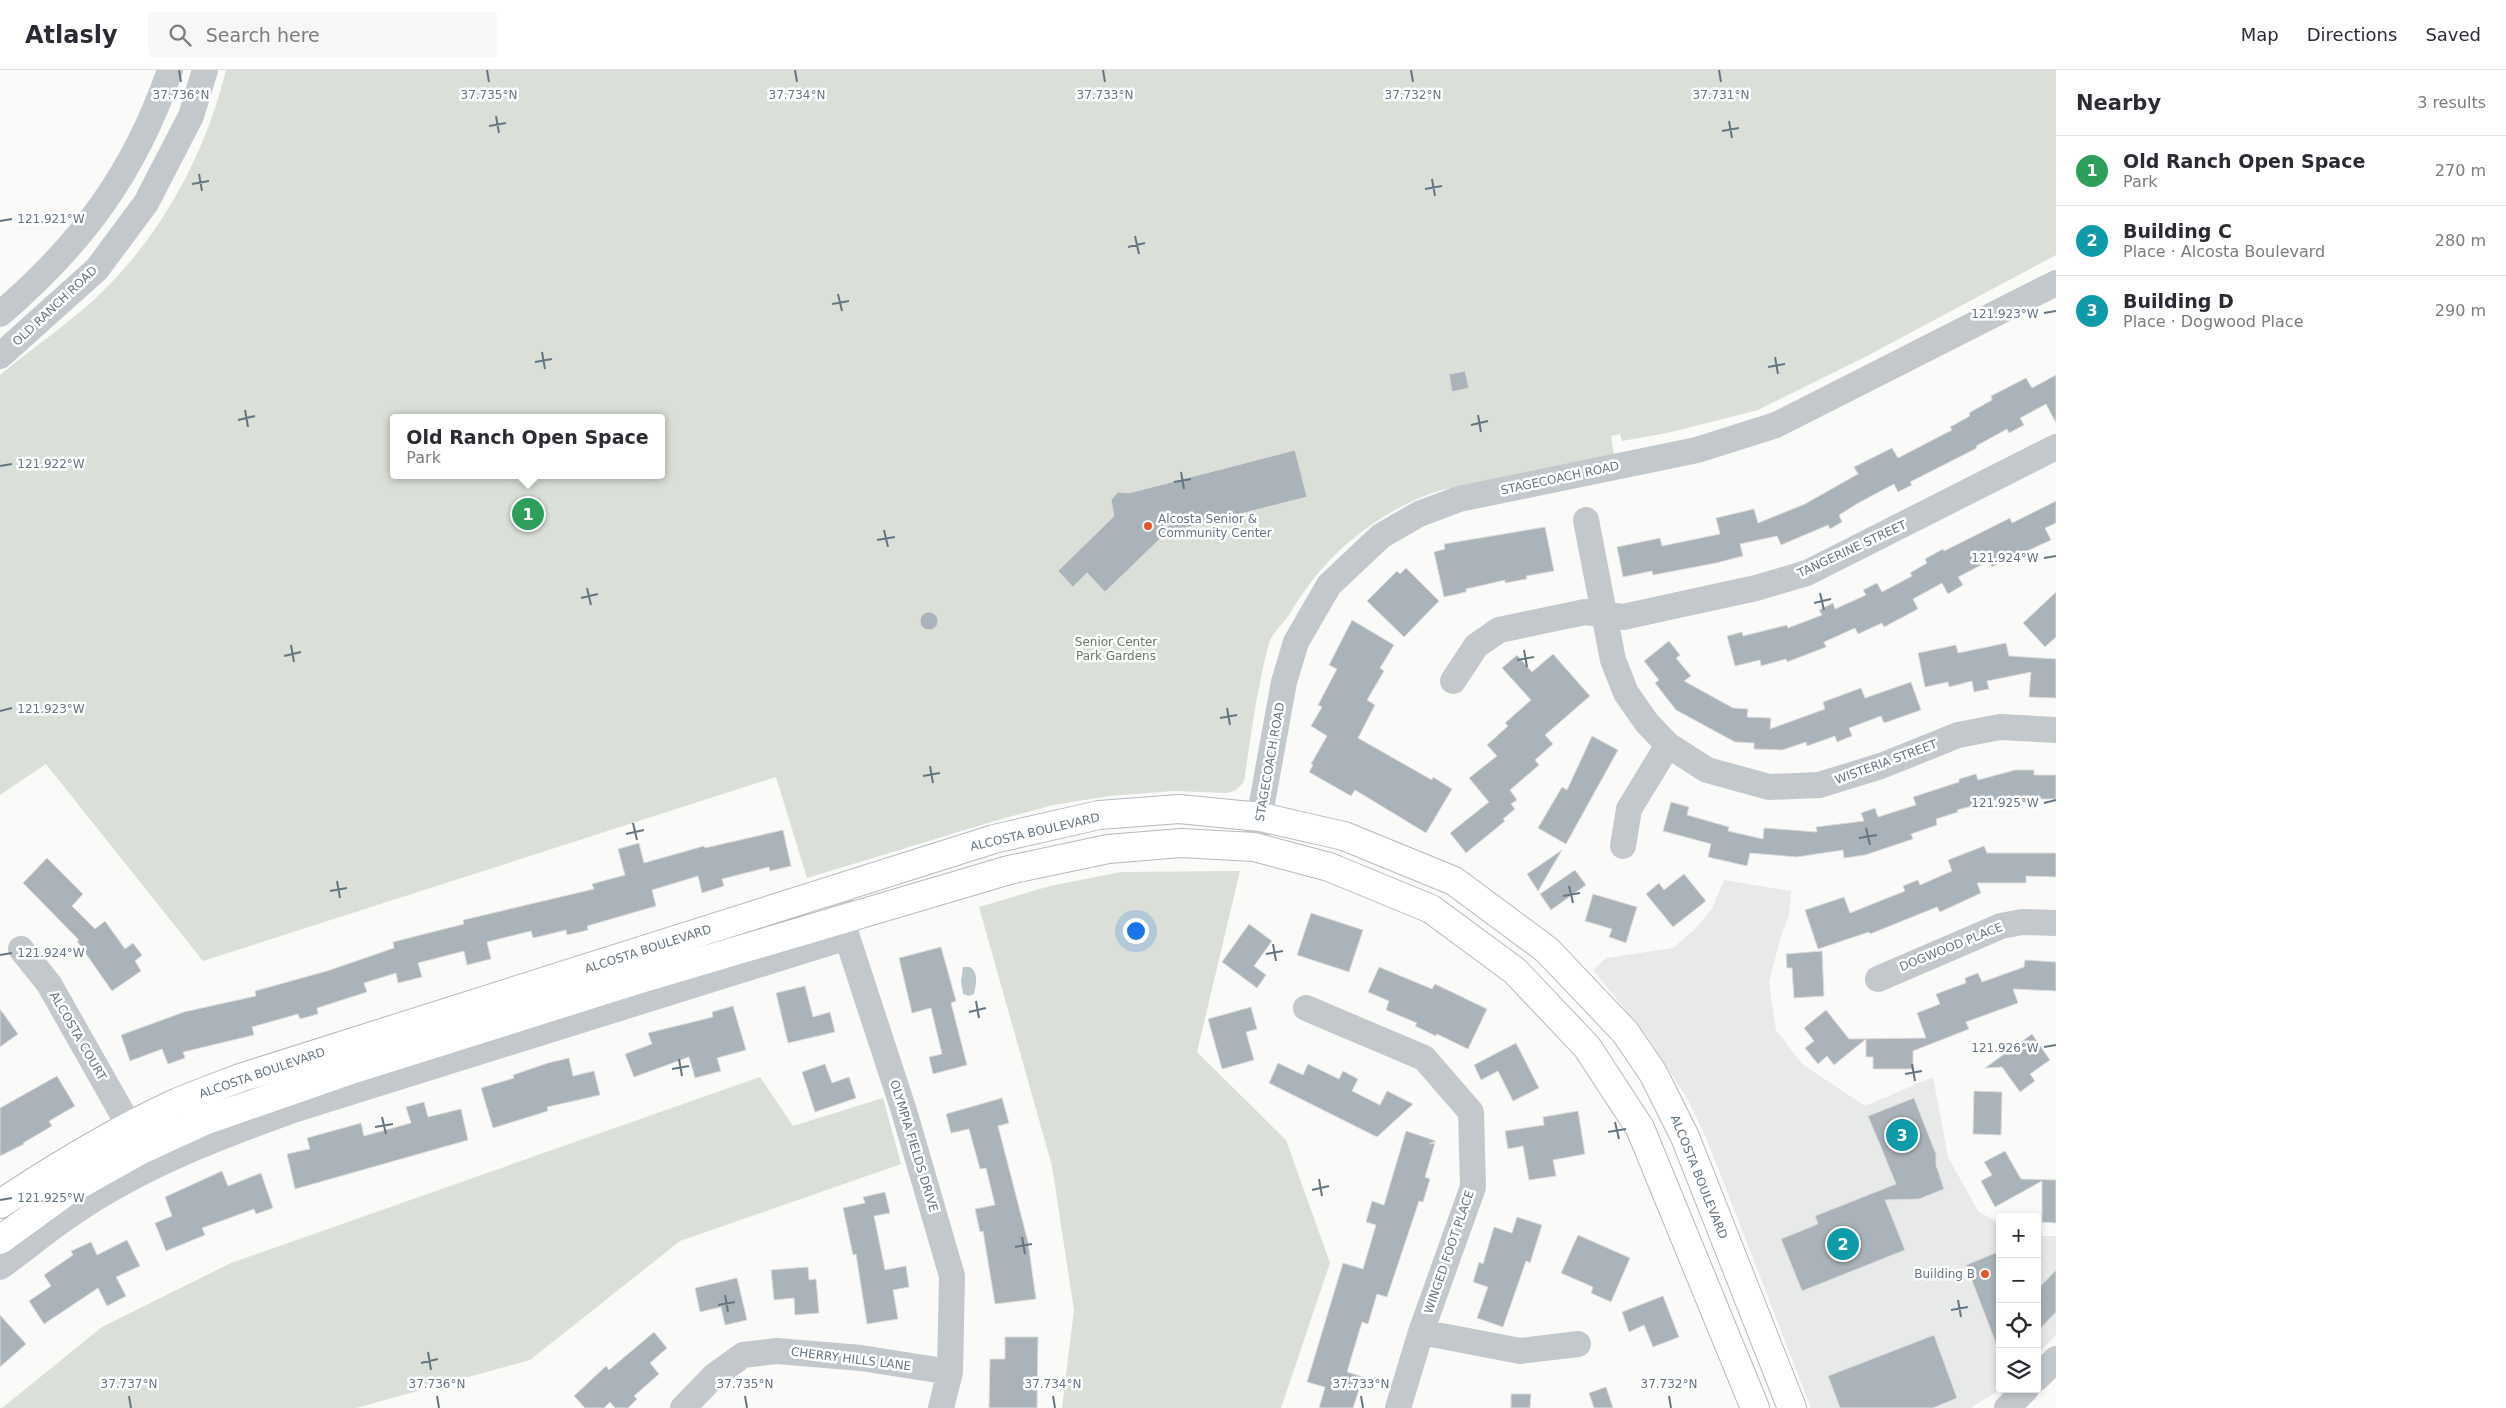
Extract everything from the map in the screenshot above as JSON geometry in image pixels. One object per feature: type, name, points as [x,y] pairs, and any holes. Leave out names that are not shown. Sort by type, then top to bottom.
[{"type":"main road","name":"ALCOSTA BOULEVARD","points":[[0,1204],[47,1173],[130,1127],[176,1103],[240,1078],[994,838],[1099,816],[1180,810],[1261,817],[1344,836],[1454,881],[1547,950],[1625,1032],[1653,1073],[1686,1137],[1792,1408]]},
{"type":"main road","name":"ALCOSTA BOULEVARD","points":[[0,1240],[66,1192],[139,1151],[204,1121],[348,1071],[845,927],[1009,870],[1108,848],[1181,843],[1254,847],[1329,867],[1431,909],[1515,971],[1587,1047],[1640,1128],[1755,1408]]},
{"type":"street","points":[[0,314],[76,242],[121,180],[161,98],[170,70]]},
{"type":"street","name":"OLD RANCH ROAD","points":[[0,356],[97,269],[146,203],[191,116],[205,70]]},
{"type":"street","name":"STAGECOACH ROAD","points":[[1254,847],[1261,817],[1284,682],[1296,642],[1329,585],[1381,536],[1419,514],[1458,499],[1697,450],[1776,425],[2056,283]]},
{"type":"street","name":"TANGERINE STREET","points":[[1453,681],[1476,646],[1499,630],[1585,612],[1623,617],[1756,588],[1807,573],[2056,447]]},
{"type":"street","name":"WISTERIA STREET","points":[[1586,520],[1613,660],[1626,693],[1648,723],[1668,745],[1707,770],[1769,787],[1819,786],[1881,766],[1958,736],[2000,728],[2056,730]]},
{"type":"street","points":[[1623,846],[1629,809],[1668,745]]},
{"type":"street","name":"OLYMPIA FIELDS DRIVE","points":[[837,889],[845,927],[904,1110],[952,1276],[950,1372],[940,1408]]},
{"type":"street","name":"DOGWOOD PLACE","points":[[1878,979],[2000,926],[2022,922],[2056,924]]},
{"type":"street","name":"ALCOSTA BOULEVARD","points":[[0,1267],[70,1214],[138,1174],[214,1138],[845,927]]},
{"type":"street","name":"ALCOSTA COURT","points":[[21,949],[49,984],[130,1127]]},
{"type":"street","name":"WINGED FOOT PLACE","points":[[1306,1008],[1424,1058],[1470,1112],[1472,1187],[1421,1332],[1398,1408]]},
{"type":"street","points":[[1421,1332],[1520,1351],[1578,1344]]},
{"type":"street","name":"CHERRY HILLS LANE","points":[[683,1408],[714,1376],[743,1355],[777,1351],[833,1356],[950,1372]]},
{"type":"street","points":[[2041,1374],[2056,1359]]},
{"type":"street","points":[[2007,1408],[2022,1393]]},
{"type":"shaded area","points":[[1724,880],[1791,891],[1789,916],[1781,936],[1769,982],[1776,1030],[1802,1064],[1865,1106],[1933,1077],[1948,1157],[1978,1211],[1996,1222],[1996,1392],[1971,1408],[1811,1408],[1707,1140],[1688,1100],[1648,1038],[1593,970],[1606,958],[1673,948],[1694,930],[1712,909]]},
{"type":"shaded area","points":[[963,967],[970,967],[976,976],[974,994],[969,996],[963,994],[961,981]]},
{"type":"shaded area","points":[[2041,1236],[2056,1236],[2056,1335],[2041,1351]]},
{"type":"green space","name":"Senior Center Park Gardens","points":[[226,70],[2056,70],[2056,255],[1867,356],[1758,410],[1667,433],[1622,441],[1620,434],[1611,436],[1614,455],[1441,490],[1394,510],[1373,523],[1353,538],[1318,573],[1270,639],[1258,694],[1244,782],[1236,790],[1227,793],[1174,791],[1110,796],[1053,805],[807,878],[776,777],[203,961],[46,764],[0,795],[0,375],[95,299],[140,250],[177,194],[206,133]]},
{"type":"green space","points":[[1240,871],[1197,1052],[1286,1140],[1330,1263],[1281,1408],[1062,1408],[1074,1310],[1052,1166],[979,907],[1050,886],[1121,872]]},
{"type":"green space","points":[[760,1077],[793,1126],[883,1098],[901,1164],[680,1241],[530,1360],[356,1408],[2,1408],[102,1327],[231,1263]]},
{"type":"building","points":[[1465,371],[1469,388],[1452,392],[1449,374]]},
{"type":"building","points":[[2056,375],[2056,423],[2046,404],[2020,418],[2024,425],[2009,433],[2007,429],[1976,446],[1977,448],[1910,482],[1912,485],[1898,492],[1894,484],[1860,502],[1839,515],[1842,522],[1830,529],[1828,525],[1781,545],[1777,536],[1740,544],[1743,556],[1716,563],[1653,575],[1652,571],[1623,577],[1617,547],[1660,538],[1662,546],[1720,534],[1716,518],[1754,509],[1758,523],[1805,504],[1858,474],[1854,467],[1892,448],[1898,458],[1952,430],[1950,427],[1970,416],[1969,413],[1992,400],[1991,396],[2026,378],[2032,388]]},
{"type":"building","name":"Alcosta Senior & Community Center","points":[[1295,450],[1307,497],[1161,534],[1163,536],[1105,592],[1087,573],[1073,587],[1058,571],[1114,516],[1111,500],[1118,492],[1129,493]]},
{"type":"building","points":[[2056,501],[2056,523],[2045,528],[2051,540],[1992,567],[1989,561],[1958,577],[1963,585],[1948,594],[1942,583],[1913,599],[1918,609],[1884,627],[1882,623],[1858,634],[1855,628],[1824,642],[1826,647],[1787,662],[1786,659],[1761,666],[1760,660],[1735,666],[1727,636],[1742,632],[1743,636],[1787,625],[1788,628],[1822,615],[1819,610],[1833,603],[1835,609],[1866,595],[1863,590],[1877,583],[1882,592],[1912,576],[1910,573],[1927,563],[1925,559],[1943,549],[1944,551],[2010,518],[2012,523]]},
{"type":"building","points":[[1545,527],[1554,571],[1526,576],[1527,579],[1505,583],[1505,580],[1466,589],[1466,592],[1444,597],[1434,552],[1445,549],[1444,544]]},
{"type":"building","points":[[1406,568],[1439,601],[1404,637],[1367,601],[1397,571],[1400,574]]},
{"type":"building","points":[[2056,592],[2056,637],[2045,647],[2023,623]]},
{"type":"building","points":[[925,612],[933,612],[938,617],[936,628],[925,630],[920,625],[920,617]]},
{"type":"building","points":[[1352,620],[1394,645],[1380,668],[1384,671],[1367,700],[1375,705],[1358,738],[1432,780],[1433,777],[1452,789],[1426,833],[1355,790],[1351,796],[1309,772],[1313,765],[1311,764],[1327,736],[1311,726],[1322,707],[1318,705],[1337,669],[1329,665]]},
{"type":"building","points":[[1669,641],[1680,655],[1676,658],[1691,676],[1684,681],[1733,708],[1748,709],[1747,717],[1771,718],[1770,729],[1825,709],[1823,702],[1861,688],[1865,698],[1911,682],[1921,710],[1884,723],[1881,716],[1849,728],[1852,736],[1837,742],[1835,736],[1807,746],[1806,742],[1782,750],[1754,749],[1754,743],[1735,742],[1676,710],[1655,683],[1659,680],[1644,661]]},
{"type":"building","points":[[2006,643],[2009,656],[2056,659],[2056,698],[2029,697],[2031,672],[1987,681],[1989,689],[1974,692],[1972,681],[1949,687],[1948,682],[1925,687],[1918,653],[1956,645],[1958,653]]},
{"type":"building","points":[[1553,654],[1590,696],[1545,735],[1553,744],[1535,760],[1539,765],[1510,790],[1517,800],[1511,804],[1515,809],[1503,819],[1505,821],[1466,853],[1450,833],[1489,802],[1469,778],[1497,756],[1487,745],[1508,726],[1505,723],[1531,700],[1502,668],[1517,655],[1532,672]]},
{"type":"building","points":[[1592,736],[1618,750],[1566,844],[1538,828],[1562,787],[1567,790]]},
{"type":"building","points":[[2015,770],[2034,770],[2034,775],[2056,775],[2056,799],[1999,799],[1957,810],[1958,812],[1936,819],[1937,825],[1911,834],[1913,839],[1865,855],[1844,858],[1843,850],[1797,857],[1750,853],[1747,866],[1708,857],[1711,844],[1663,831],[1671,802],[1689,807],[1687,815],[1729,827],[1728,831],[1763,839],[1764,828],[1817,832],[1816,827],[1864,821],[1861,813],[1875,808],[1878,817],[1916,805],[1913,797],[1959,782],[1959,779],[1976,774],[1978,780]]},
{"type":"building","points":[[783,830],[791,866],[770,871],[769,867],[722,879],[724,886],[702,893],[698,876],[652,890],[656,906],[587,926],[588,930],[567,935],[566,930],[533,938],[531,931],[487,942],[491,959],[467,965],[464,951],[418,963],[422,977],[398,983],[396,973],[364,983],[367,992],[317,1008],[318,1014],[300,1019],[298,1014],[252,1027],[254,1035],[183,1052],[185,1058],[168,1064],[162,1049],[130,1061],[121,1035],[184,1012],[256,996],[255,991],[327,971],[394,948],[393,942],[464,924],[463,920],[594,889],[592,884],[625,875],[618,849],[639,843],[644,863],[704,846],[705,848]]},
{"type":"building","points":[[1984,846],[1987,853],[2056,853],[2056,877],[2026,876],[2026,883],[1977,883],[1981,893],[1940,912],[1937,907],[1870,934],[1869,932],[1818,949],[1805,910],[1844,897],[1850,913],[1905,891],[1903,886],[1918,880],[1920,885],[1952,871],[1948,860]]},
{"type":"building","points":[[1562,850],[1538,891],[1527,874]]},
{"type":"building","points":[[47,858],[83,894],[72,906],[95,929],[105,921],[125,949],[133,943],[142,955],[135,961],[141,971],[112,991],[77,941],[79,940],[23,883]]},
{"type":"building","points":[[1575,870],[1586,885],[1551,910],[1540,894]]},
{"type":"building","points":[[1684,874],[1706,901],[1673,927],[1646,894],[1659,883],[1664,890]]},
{"type":"building","points":[[1593,894],[1637,907],[1626,943],[1609,937],[1612,929],[1585,921]]},
{"type":"building","points":[[1311,913],[1363,930],[1349,972],[1297,955]]},
{"type":"building","points":[[1249,924],[1272,941],[1254,966],[1266,975],[1257,988],[1222,962]]},
{"type":"building","points":[[941,947],[956,1001],[951,1003],[967,1065],[933,1074],[929,1057],[942,1054],[931,1008],[912,1013],[899,958]]},
{"type":"building","points":[[1822,951],[1824,996],[1794,998],[1792,968],[1787,968],[1786,954]]},
{"type":"building","points":[[2025,960],[2056,962],[2056,991],[2013,989],[2018,1003],[1966,1022],[1969,1029],[1913,1051],[1913,1069],[1873,1069],[1873,1057],[1866,1057],[1866,1039],[1834,1065],[1827,1056],[1818,1064],[1805,1048],[1814,1041],[1804,1028],[1826,1010],[1849,1039],[1926,1038],[1917,1013],[1940,1004],[1936,994],[1966,983],[1965,978],[1978,973],[1982,982],[2024,967]]},
{"type":"building","points":[[1379,967],[1432,989],[1435,984],[1487,1009],[1468,1049],[1437,1034],[1436,1036],[1415,1026],[1417,1023],[1386,1010],[1389,1001],[1368,992]]},
{"type":"building","points":[[805,986],[813,1017],[830,1012],[835,1032],[788,1043],[776,993]]},
{"type":"building","points":[[733,1006],[746,1050],[717,1058],[721,1071],[695,1078],[689,1057],[634,1077],[625,1054],[652,1044],[648,1033],[713,1017],[712,1012]]},
{"type":"building","points":[[1251,1007],[1257,1029],[1246,1032],[1254,1060],[1222,1069],[1208,1019]]},
{"type":"building","points":[[0,1009],[18,1034],[0,1047]]},
{"type":"building","points":[[2032,1034],[2050,1060],[2030,1074],[2035,1081],[2020,1092],[2002,1067],[1985,1068]]},
{"type":"building","points":[[1516,1043],[1539,1088],[1513,1101],[1498,1071],[1481,1080],[1474,1065]]},
{"type":"building","points":[[569,1058],[573,1076],[594,1071],[600,1095],[547,1107],[548,1111],[493,1128],[481,1088],[514,1078],[513,1075],[548,1063]]},
{"type":"building","points":[[1278,1063],[1303,1075],[1308,1064],[1339,1079],[1343,1071],[1358,1079],[1352,1091],[1380,1105],[1387,1091],[1413,1104],[1377,1137],[1269,1083]]},
{"type":"building","points":[[825,1064],[832,1083],[849,1077],[856,1098],[815,1112],[802,1072]]},
{"type":"building","points":[[57,1076],[75,1106],[49,1121],[52,1126],[24,1144],[0,1156],[0,1108]]},
{"type":"building","points":[[1974,1091],[2002,1092],[2001,1135],[1973,1134]]},
{"type":"building","points":[[1002,1098],[1009,1123],[998,1126],[1028,1242],[1036,1299],[995,1304],[983,1231],[980,1232],[975,1209],[995,1205],[986,1168],[980,1169],[969,1129],[951,1133],[946,1114]]},
{"type":"building","points":[[1914,1098],[1936,1154],[1936,1165],[1944,1189],[1919,1199],[1885,1200],[1905,1250],[1802,1291],[1781,1239],[1818,1224],[1815,1216],[1896,1184],[1868,1116]]},
{"type":"building","points":[[424,1102],[428,1117],[461,1109],[468,1140],[295,1189],[287,1154],[310,1149],[307,1138],[361,1123],[364,1136],[411,1123],[406,1107]]},
{"type":"building","points":[[1578,1111],[1585,1154],[1553,1160],[1556,1176],[1529,1180],[1523,1146],[1508,1149],[1505,1131],[1544,1125],[1543,1117]]},
{"type":"building","points":[[1406,1131],[1436,1141],[1429,1144],[1435,1143],[1425,1177],[1430,1179],[1423,1202],[1419,1201],[1387,1297],[1377,1294],[1368,1324],[1362,1322],[1347,1372],[1363,1377],[1353,1408],[1319,1408],[1325,1387],[1307,1382],[1343,1263],[1363,1269],[1376,1225],[1366,1222],[1372,1201],[1384,1205]]},
{"type":"building","points":[[2005,1151],[2021,1179],[2056,1180],[2056,1223],[2042,1222],[2042,1181],[1995,1207],[1981,1181],[1992,1175],[1984,1162]]},
{"type":"building","points":[[222,1171],[228,1186],[261,1173],[273,1208],[256,1214],[254,1209],[202,1228],[205,1235],[166,1251],[155,1223],[172,1216],[165,1197]]},
{"type":"building","points":[[885,1192],[890,1213],[874,1216],[885,1270],[906,1266],[909,1287],[893,1290],[898,1319],[867,1324],[856,1254],[853,1255],[843,1208],[865,1203],[863,1197]]},
{"type":"building","points":[[1517,1217],[1542,1225],[1530,1263],[1526,1261],[1503,1327],[1477,1318],[1488,1287],[1473,1282],[1479,1262],[1483,1264],[1494,1227],[1512,1233]]},
{"type":"building","points":[[1578,1235],[1630,1258],[1611,1302],[1591,1293],[1593,1287],[1561,1273]]},
{"type":"building","points":[[127,1240],[140,1266],[116,1277],[126,1296],[107,1306],[98,1288],[44,1324],[29,1301],[51,1286],[44,1275],[73,1255],[71,1251],[91,1242],[97,1255]]},
{"type":"building","points":[[1996,1253],[1996,1344],[1966,1265]]},
{"type":"building","points":[[808,1267],[809,1280],[816,1279],[819,1313],[795,1315],[794,1298],[774,1300],[771,1270]]},
{"type":"building","points":[[2056,1270],[2056,1312],[2041,1328],[2041,1303],[2041,1286]]},
{"type":"building","points":[[737,1278],[747,1320],[725,1325],[721,1307],[700,1312],[695,1288]]},
{"type":"building","points":[[1663,1296],[1679,1337],[1653,1347],[1644,1325],[1629,1332],[1622,1312]]},
{"type":"building","points":[[0,1315],[26,1344],[0,1367]]},
{"type":"building","points":[[654,1332],[667,1348],[650,1363],[659,1374],[634,1396],[637,1399],[628,1408],[615,1408],[610,1402],[604,1408],[585,1408],[574,1396],[606,1366],[609,1370]]},
{"type":"building","points":[[1934,1335],[1957,1398],[1933,1408],[1840,1408],[1828,1376]]},
{"type":"building","points":[[1005,1337],[1038,1337],[1037,1408],[989,1408],[990,1359],[1005,1359]]},
{"type":"building","points":[[1606,1387],[1613,1408],[1594,1408],[1589,1393]]},
{"type":"building","points":[[1511,1394],[1531,1394],[1530,1408],[1511,1408]]},
{"type":"place","name":"Old Ranch Open Space","points":[[528,514]]},
{"type":"place","name":"Alcosta Senior & Community Center","points":[[1148,526]]},
{"type":"place","name":"Building D","points":[[1902,1135]]},
{"type":"place","name":"Building C","points":[[1843,1244]]},
{"type":"place","name":"Building B","points":[[1985,1274]]}]
